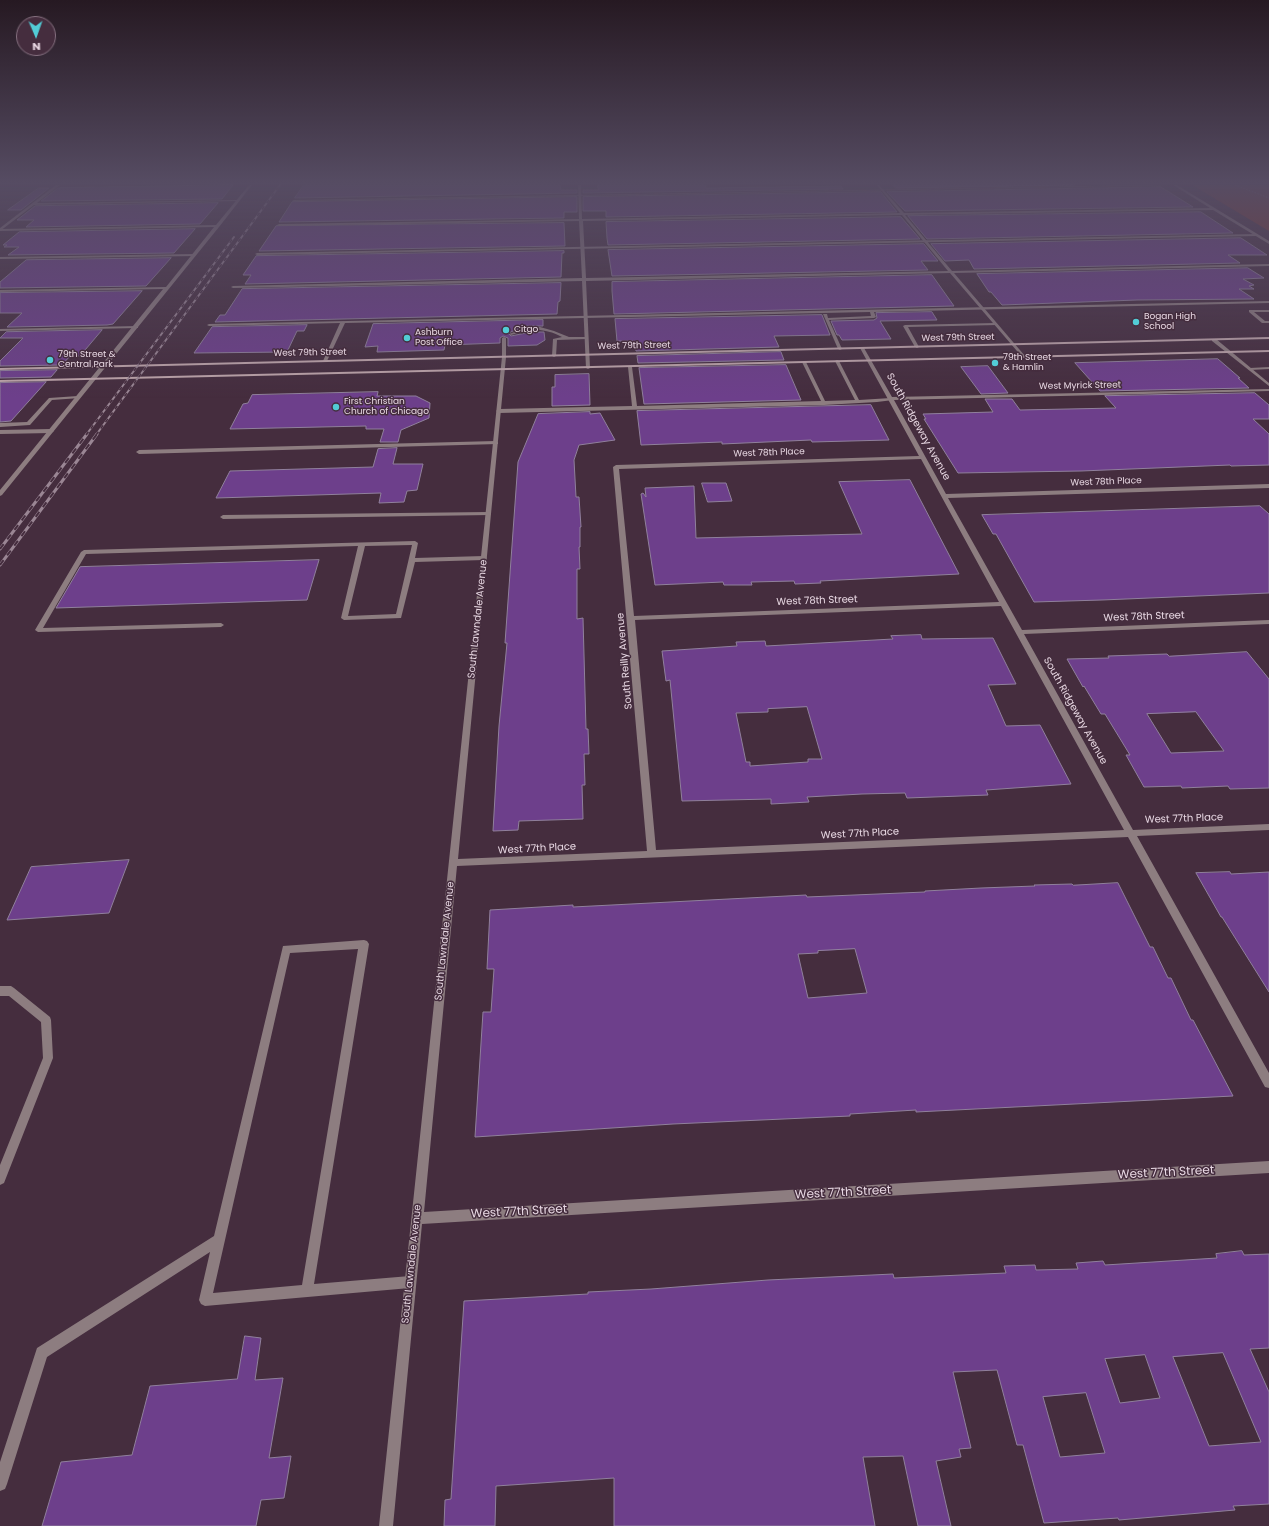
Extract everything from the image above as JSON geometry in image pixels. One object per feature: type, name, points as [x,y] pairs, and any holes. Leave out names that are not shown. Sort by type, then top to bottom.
[{"type":"main road","name":"West 79th Street","points":[[0,369],[1269,338]]},
{"type":"main road","name":"West 79th Street","points":[[0,381],[1269,351]]},
{"type":"street","points":[[0,258],[116,256]]},
{"type":"street","points":[[0,494],[2,489],[193,256]]},
{"type":"street","points":[[583,256],[588,368]]},
{"type":"street","points":[[939,256],[1023,357]]},
{"type":"street","points":[[233,287],[1269,265]]},
{"type":"street","points":[[0,292],[167,288]]},
{"type":"street","points":[[209,325],[1269,302]]},
{"type":"street","points":[[827,319],[874,317],[872,311]]},
{"type":"street","points":[[1269,311],[1250,311],[1264,322],[1269,322]]},
{"type":"street","points":[[824,312],[840,349]]},
{"type":"street","points":[[325,361],[343,322]]},
{"type":"street","points":[[916,347],[905,326],[994,324]]},
{"type":"street","points":[[0,330],[136,327]]},
{"type":"street","points":[[511,334],[524,329],[533,328],[544,329],[567,338]]},
{"type":"street","name":"South Lawndale Avenue","points":[[386,1526],[496,443],[504,357],[504,338]]},
{"type":"street","points":[[554,356],[555,339],[586,338]]},
{"type":"street","points":[[1214,340],[1269,385]]},
{"type":"street","name":"South Ridgeway Avenue","points":[[862,348],[1269,1083]]},
{"type":"street","points":[[804,362],[824,403]]},
{"type":"street","points":[[837,362],[858,402]]},
{"type":"street","points":[[630,367],[635,408]]},
{"type":"street","points":[[1250,369],[1269,368]]},
{"type":"street","name":"West Myrick Street","points":[[499,411],[858,402],[891,399],[1269,390]]},
{"type":"street","points":[[0,425],[28,424],[51,399],[78,397]]},
{"type":"street","points":[[0,432],[51,431]]},
{"type":"street","points":[[140,452],[496,443]]},
{"type":"street","name":"West 78th Place","points":[[616,467],[923,458]]},
{"type":"street","name":"South Reilly Avenue","points":[[616,467],[652,854]]},
{"type":"street","name":"West 78th Place","points":[[944,496],[1269,486]]},
{"type":"street","points":[[223,517],[488,514]]},
{"type":"street","points":[[221,625],[38,630],[84,552],[362,544],[415,543],[399,616],[344,618],[362,544]]},
{"type":"street","points":[[412,560],[484,558]]},
{"type":"street","name":"West 78th Street","points":[[631,618],[1004,604]]},
{"type":"street","name":"West 78th Street","points":[[1019,632],[1269,622]]},
{"type":"street","name":"West 77th Place","points":[[453,863],[1269,827]]},
{"type":"street","points":[[307,1291],[364,944],[286,949],[205,1300],[410,1282]]},
{"type":"street","points":[[0,991],[11,991],[46,1020],[48,1058],[0,1179]]},
{"type":"street","name":"West 77th Street","points":[[417,1218],[1269,1167]]},
{"type":"street","points":[[0,1484],[42,1353],[218,1240]]},
{"type":"building","points":[[256,256],[562,256],[561,277],[245,284],[251,275],[243,275]]},
{"type":"building","points":[[609,256],[934,256],[938,261],[921,261],[928,270],[612,276]]},
{"type":"building","points":[[941,256],[1230,256],[1240,263],[974,269],[969,260],[945,261]]},
{"type":"building","points":[[171,258],[146,286],[0,288],[0,282],[26,260]]},
{"type":"building","points":[[1248,268],[1264,278],[1243,279],[1254,285],[1249,286],[1254,289],[1239,289],[1254,299],[1137,300],[1002,305],[991,292],[989,292],[977,274]]},
{"type":"building","points":[[932,275],[954,306],[614,314],[612,291],[612,282]]},
{"type":"building","points":[[561,283],[560,301],[558,302],[557,314],[215,322],[220,315],[225,315],[242,289]]},
{"type":"building","points":[[142,291],[113,324],[107,325],[7,327],[22,313],[0,313],[0,293]]},
{"type":"building","points":[[932,312],[937,320],[880,321],[891,339],[842,340],[839,335],[837,335],[831,321],[874,320],[877,318],[876,313]]},
{"type":"building","points":[[822,315],[830,335],[774,336],[779,347],[636,351],[635,341],[617,341],[615,319]]},
{"type":"building","points":[[543,320],[543,326],[526,326],[508,333],[511,336],[531,332],[544,332],[545,340],[537,345],[508,346],[508,338],[503,336],[500,338],[500,343],[445,345],[444,350],[377,352],[378,346],[365,347],[373,324]]},
{"type":"building","points":[[307,325],[304,331],[297,331],[287,352],[194,353],[212,327]]},
{"type":"building","points":[[102,330],[80,356],[70,356],[62,365],[0,366],[0,361],[23,338],[0,338],[6,332]]},
{"type":"building","points":[[781,352],[784,360],[638,363],[637,356]]},
{"type":"building","points":[[1218,359],[1249,388],[1100,391],[1075,363]]},
{"type":"building","points":[[786,365],[801,400],[644,404],[639,368]]},
{"type":"building","points":[[988,366],[1008,393],[981,394],[961,367]]},
{"type":"building","points":[[57,370],[51,377],[0,378],[0,371]]},
{"type":"building","points":[[589,374],[590,405],[552,406],[552,387],[555,387],[555,375]]},
{"type":"building","points":[[46,382],[11,421],[0,422],[0,383]]},
{"type":"building","name":"First Christian Church of Chicago","points":[[378,392],[377,396],[416,396],[430,403],[429,418],[401,430],[398,442],[380,442],[384,429],[366,429],[366,426],[230,429],[243,404],[248,403],[252,395]]},
{"type":"building","points":[[1255,393],[1269,405],[1269,419],[1253,419],[1269,434],[1269,465],[958,473],[924,419],[926,419],[923,414],[993,412],[985,399],[1012,399],[1020,410],[1116,408],[1105,396]]},
{"type":"building","points":[[871,405],[889,440],[812,442],[811,440],[722,444],[722,442],[641,445],[637,411]]},
{"type":"building","points":[[590,412],[590,414],[600,413],[615,440],[579,445],[574,460],[576,497],[579,497],[581,527],[579,547],[580,569],[577,569],[577,619],[583,618],[586,729],[588,729],[589,754],[584,754],[585,785],[582,785],[583,819],[519,821],[518,830],[493,831],[499,726],[507,643],[505,643],[518,462],[538,414]]},
{"type":"building","points":[[397,448],[393,464],[423,464],[417,490],[407,491],[404,502],[379,503],[381,493],[216,498],[230,471],[373,467],[378,449]]},
{"type":"building","points":[[910,480],[959,574],[820,581],[821,583],[795,584],[794,581],[751,582],[752,585],[724,585],[723,582],[655,585],[641,494],[643,493],[646,497],[645,488],[694,486],[696,538],[862,534],[839,482]]},
{"type":"building","points":[[702,483],[726,483],[732,501],[708,502]]},
{"type":"building","points":[[1260,506],[1269,514],[1269,593],[1102,600],[1034,602],[996,534],[993,534],[982,515]]},
{"type":"building","points":[[319,560],[307,600],[56,608],[80,567]]},
{"type":"building","points":[[921,635],[922,639],[993,638],[1016,684],[988,685],[1006,726],[1040,725],[1071,784],[986,790],[988,795],[907,798],[905,793],[862,794],[807,797],[809,802],[771,804],[771,799],[682,801],[670,680],[666,681],[662,651],[737,646],[736,642],[765,641],[766,646],[893,639],[891,636]],"holes":[[[807,707],[822,759],[808,759],[808,762],[750,766],[750,762],[746,762],[736,713],[768,712],[768,709]]]},
{"type":"building","points":[[1247,652],[1269,679],[1269,788],[1230,789],[1228,786],[1182,788],[1181,786],[1144,787],[1126,755],[1130,755],[1105,714],[1101,714],[1084,686],[1083,687],[1067,659],[1167,654],[1169,656]],"holes":[[[1196,712],[1224,751],[1171,753],[1147,714]]]},
{"type":"building","points":[[129,860],[109,913],[7,920],[31,867]]},
{"type":"building","points":[[1230,872],[1231,874],[1269,872],[1269,992],[1221,917],[1196,873]]},
{"type":"building","points":[[1118,883],[1150,947],[1153,947],[1168,978],[1171,978],[1191,1020],[1193,1020],[1233,1096],[916,1112],[916,1110],[850,1114],[850,1116],[673,1124],[475,1137],[483,1012],[491,1012],[494,969],[487,969],[490,910],[806,895],[807,897],[925,892],[1035,886],[1034,885]],"holes":[[[855,949],[867,993],[808,998],[798,954],[818,953],[818,951]]]},
{"type":"building","points":[[1242,1251],[1244,1255],[1269,1254],[1269,1348],[1250,1349],[1269,1392],[1269,1504],[1233,1506],[1235,1510],[1119,1520],[1118,1518],[1044,1523],[1023,1445],[1017,1445],[997,1370],[953,1372],[971,1448],[959,1449],[961,1457],[936,1461],[951,1526],[918,1526],[903,1456],[863,1457],[875,1526],[614,1526],[614,1478],[496,1486],[495,1526],[444,1526],[445,1500],[451,1499],[464,1301],[588,1294],[588,1292],[768,1280],[893,1274],[894,1278],[1006,1273],[1004,1266],[1035,1265],[1036,1270],[1078,1269],[1076,1263],[1103,1261],[1105,1265],[1217,1258],[1216,1254]],"holes":[[[1223,1353],[1261,1442],[1209,1446],[1173,1357]],[[1145,1355],[1160,1398],[1120,1403],[1105,1359]],[[1086,1393],[1105,1453],[1060,1457],[1043,1397]]]},
{"type":"building","points":[[245,1336],[261,1338],[255,1380],[283,1378],[269,1458],[291,1456],[284,1498],[261,1500],[256,1526],[42,1526],[61,1462],[132,1455],[150,1386],[237,1379]]},
{"type":"railway","points":[[86,435],[220,256]]},
{"type":"railway","points":[[96,435],[228,256]]},
{"type":"railway","points":[[0,549],[87,434]]},
{"type":"railway","points":[[0,565],[97,434]]},
{"type":"place","name":"Bogan High School","points":[[1136,322]]},
{"type":"place","name":"Citgo","points":[[506,330]]},
{"type":"place","name":"Ashburn Post Office","points":[[407,338]]},
{"type":"place","name":"79th Street & Central Park","points":[[50,360]]},
{"type":"place","name":"79th Street & Hamlin","points":[[995,363]]},
{"type":"place","name":"First Christian Church of Chicago","points":[[336,407]]}]
